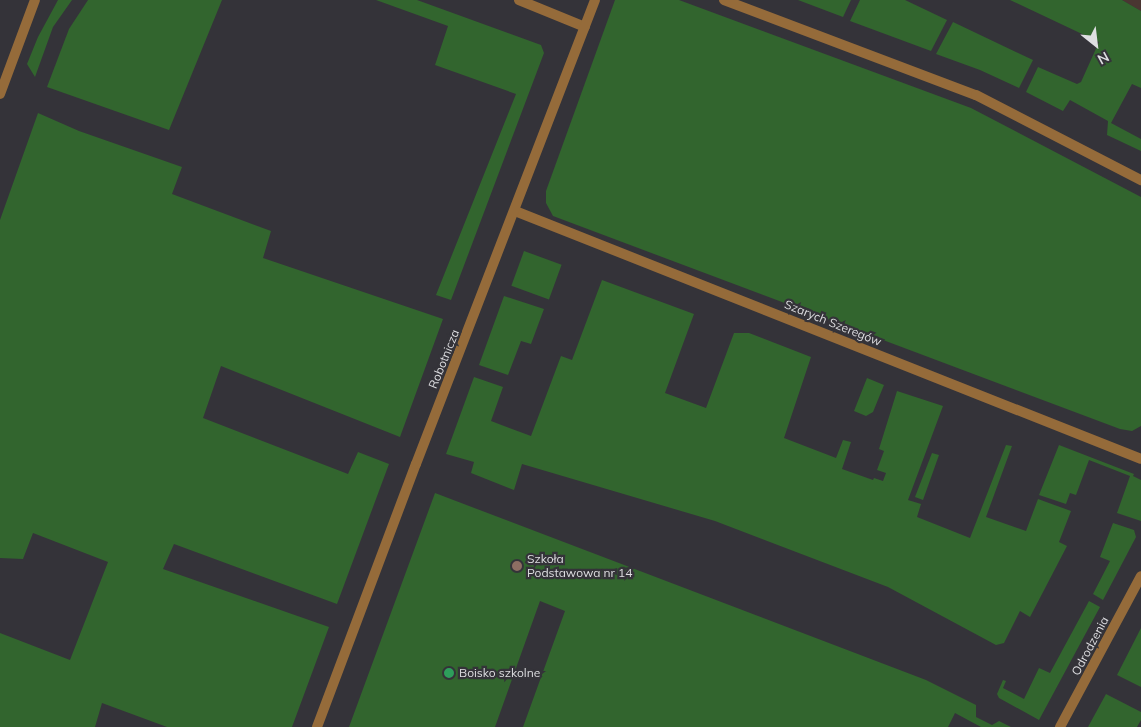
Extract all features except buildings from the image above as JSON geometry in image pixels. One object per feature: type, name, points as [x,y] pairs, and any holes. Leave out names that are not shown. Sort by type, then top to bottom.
[{"type":"street","points":[[0,94],[35,0]]},
{"type":"street","points":[[519,0],[585,27]]},
{"type":"street","name":"Robotnicza","points":[[317,727],[595,0]]},
{"type":"street","points":[[724,0],[976,95],[1141,180]]},
{"type":"street","name":"Szarych Szeregów","points":[[515,211],[1141,459]]},
{"type":"street","name":"Odrodzenia","points":[[1060,727],[1141,576]]},
{"type":"shaded area","points":[[1122,0],[1141,0],[1141,11],[1139,10]]},
{"type":"green space","points":[[58,0],[72,0],[53,27],[35,77],[27,64],[38,37]]},
{"type":"green space","points":[[88,0],[222,0],[169,130],[47,87],[69,29]]},
{"type":"green space","points":[[376,0],[417,0],[541,45],[544,53],[451,300],[436,295],[516,94],[435,65],[448,26]]},
{"type":"green space","points":[[615,0],[679,0],[971,108],[1141,197],[1141,426],[1132,431],[1120,429],[553,216],[546,203],[546,191]]},
{"type":"green space","points":[[798,0],[851,0],[843,17]]},
{"type":"green space","points":[[860,0],[905,0],[947,20],[931,51],[850,21]]},
{"type":"green space","points":[[1010,0],[1122,0],[1141,11],[1141,88],[1132,84],[1111,123],[1141,139],[1141,151],[1107,135],[1108,121],[1070,100],[1063,111],[1026,92],[1038,67],[1077,84],[1081,82],[1099,42]]},
{"type":"green space","points":[[953,22],[1033,60],[1019,88],[980,70],[936,54]]},
{"type":"green space","points":[[38,113],[79,131],[182,167],[172,194],[271,231],[263,258],[443,319],[400,437],[221,366],[203,418],[348,474],[358,452],[389,464],[337,604],[174,544],[163,569],[329,627],[292,727],[167,727],[102,703],[95,727],[0,727],[0,633],[70,660],[108,562],[33,533],[23,559],[0,558],[0,220]]},
{"type":"green space","points":[[524,251],[562,265],[549,299],[511,286]]},
{"type":"green space","points":[[602,280],[694,314],[665,393],[706,408],[734,333],[749,333],[811,357],[784,438],[836,458],[843,440],[851,442],[842,469],[873,480],[874,478],[883,481],[886,473],[877,470],[884,451],[879,449],[897,391],[943,406],[908,500],[921,504],[917,517],[970,538],[1006,445],[1012,446],[986,517],[1026,531],[1038,499],[1071,511],[1059,542],[1067,546],[1030,617],[1020,611],[1004,643],[996,645],[888,587],[715,521],[522,464],[514,490],[471,473],[474,462],[446,454],[474,377],[503,387],[491,421],[531,436],[561,356],[572,360]]},
{"type":"green space","points":[[504,296],[544,309],[531,344],[521,341],[508,375],[479,365]]},
{"type":"green space","points":[[867,378],[884,385],[873,412],[866,416],[854,411]]},
{"type":"green space","points":[[1059,445],[1134,474],[1133,476],[1141,480],[1141,521],[1117,513],[1130,476],[1089,460],[1076,495],[1070,493],[1066,504],[1039,495]]},
{"type":"green space","points":[[932,453],[939,455],[923,500],[915,497]]},
{"type":"green space","name":"Szkoła Podstawowa nr 14","points":[[435,493],[926,680],[976,705],[976,717],[992,725],[999,721],[1011,727],[981,727],[955,713],[948,727],[523,727],[565,611],[540,601],[495,727],[349,727]]},
{"type":"green space","points":[[1113,523],[1134,530],[1136,537],[1103,600],[1093,594],[1110,561],[1100,557]]},
{"type":"green space","points":[[1089,601],[1100,607],[1039,720],[999,698],[997,694],[1003,680],[1006,681],[1003,688],[1024,699],[1039,668],[1050,673]]},
{"type":"green space","points":[[1141,628],[1141,687],[1117,675]]},
{"type":"green space","points":[[1106,694],[1141,712],[1141,720],[1137,727],[1088,727]]},
{"type":"place","name":"Szkoła Podstawowa nr 14","points":[[517,566]]},
{"type":"place","name":"Boisko szkolne","points":[[449,673]]}]
